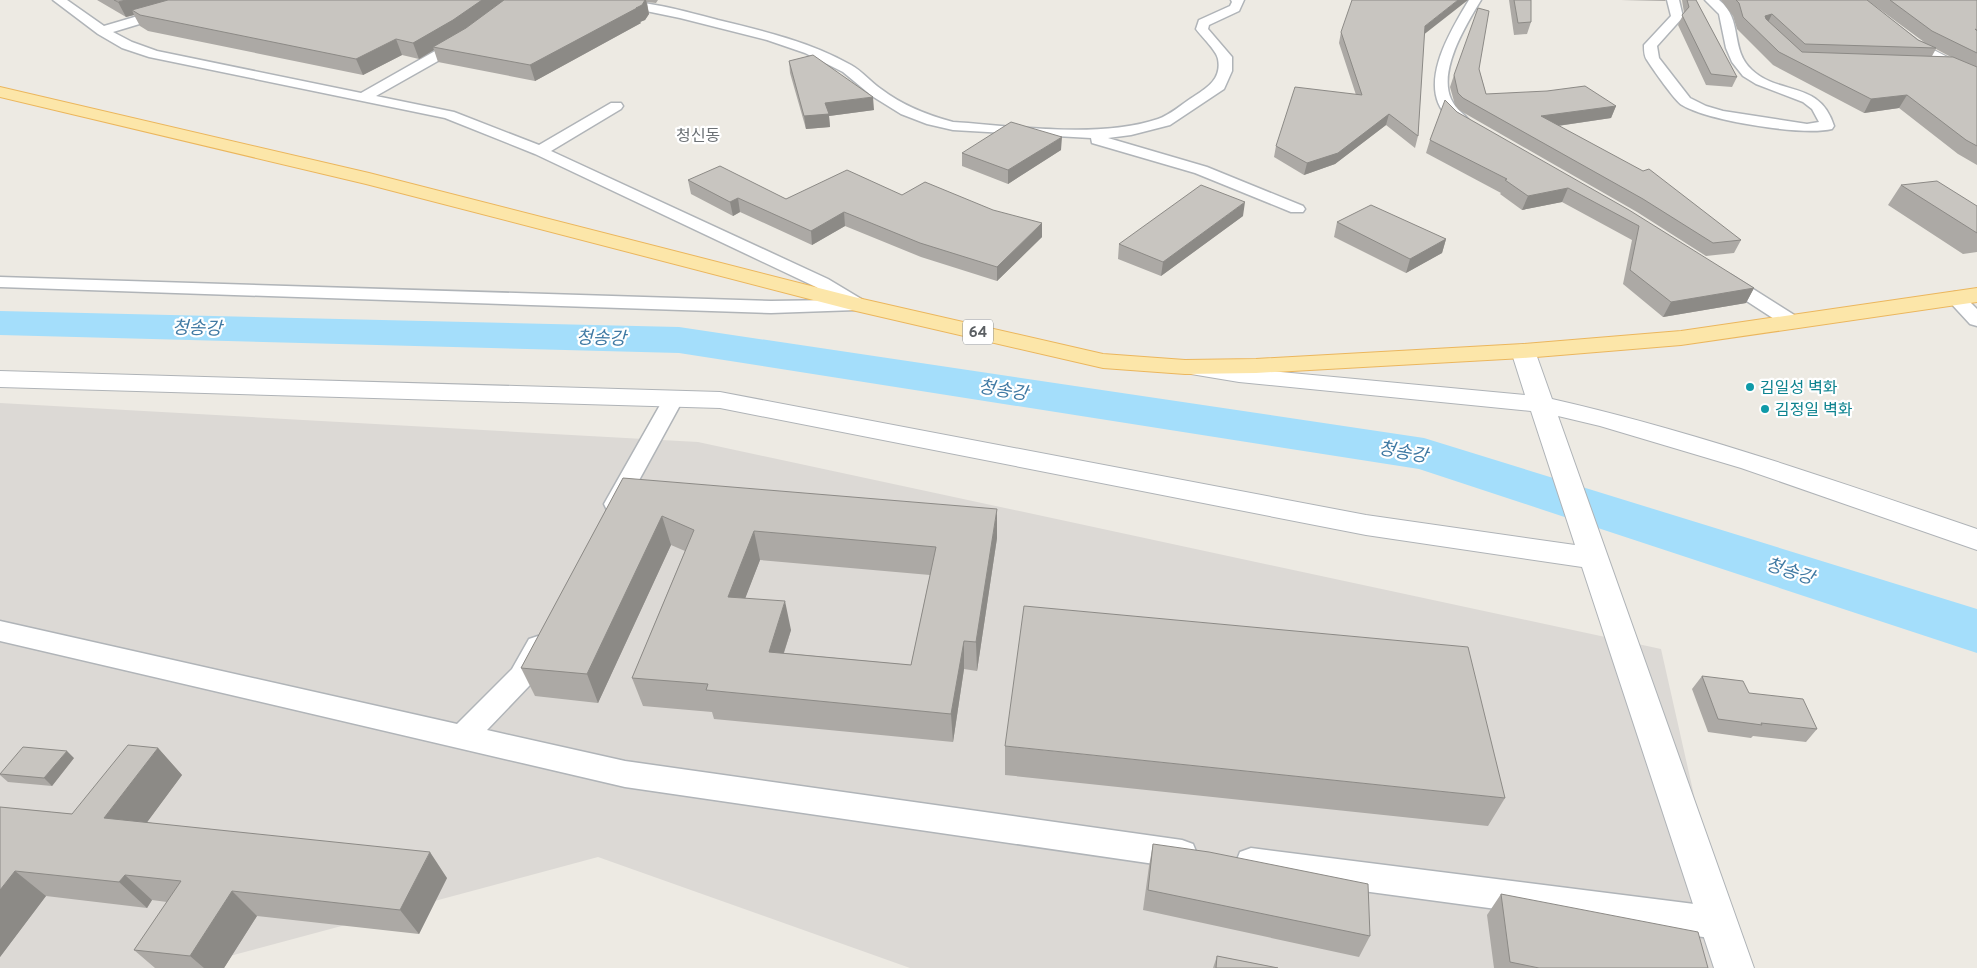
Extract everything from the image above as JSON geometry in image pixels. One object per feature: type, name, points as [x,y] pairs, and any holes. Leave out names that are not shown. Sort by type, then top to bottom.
[{"type":"main road","name":"64","points":[[0,92],[369,179],[856,304],[1103,361],[1184,367],[1256,366],[1523,351],[1681,338],[1977,295]]},
{"type":"street","points":[[58,0],[102,31],[127,45],[154,54],[449,115],[540,151],[822,283],[856,304]]},
{"type":"street","points":[[102,31],[205,0]]},
{"type":"street","points":[[612,0],[681,14],[810,50],[848,69],[877,93],[906,111],[932,121],[953,126],[1074,134],[1108,134],[1130,131],[1165,122],[1219,86],[1224,71],[1225,57],[1202,29],[1203,23],[1235,8],[1239,2],[1237,0]]},
{"type":"street","points":[[1475,0],[1454,36],[1446,59],[1442,92],[1446,106],[1459,120],[1475,129]]},
{"type":"street","points":[[1673,0],[1677,17],[1650,45],[1652,58],[1685,101],[1721,115],[1807,128],[1827,126],[1822,110],[1810,102],[1750,75],[1740,64],[1731,45],[1724,11],[1711,0]]},
{"type":"street","points":[[1854,0],[1918,48],[1977,78]]},
{"type":"street","points":[[364,98],[472,34]]},
{"type":"street","points":[[540,151],[616,106]]},
{"type":"street","points":[[1074,134],[1144,152],[1202,170],[1297,209]]},
{"type":"street","points":[[1711,270],[1792,322]]},
{"type":"street","points":[[0,282],[771,307],[856,304]]},
{"type":"street","points":[[1956,298],[1977,320]]},
{"type":"street","points":[[1523,351],[1734,968]]},
{"type":"street","points":[[1184,367],[1545,416],[1605,419],[1751,462],[1977,540]]},
{"type":"street","points":[[0,379],[720,400],[1366,525],[1588,544]]},
{"type":"street","points":[[607,520],[674,398]]},
{"type":"street","points":[[462,737],[521,677],[549,625]]},
{"type":"street","points":[[4,636],[624,774],[1215,858],[1718,922]]},
{"type":"shaded area","points":[[0,403],[698,442],[1661,649],[1733,968],[910,968],[598,857],[185,968],[0,968]]},
{"type":"building","points":[[168,0],[482,0],[453,20],[413,43],[396,39],[356,59],[140,15],[132,10]]},
{"type":"building","points":[[504,0],[645,0],[637,8],[530,65],[433,47],[466,28]]},
{"type":"building","points":[[1352,0],[1458,0],[1425,26],[1418,136],[1389,114],[1338,153],[1307,163],[1276,146],[1295,87],[1362,95],[1341,32]]},
{"type":"building","points":[[1514,0],[1531,0],[1531,22],[1518,23]]},
{"type":"building","points":[[1687,0],[1696,0],[1737,77],[1711,74],[1682,15],[1689,7]]},
{"type":"building","points":[[1736,0],[1867,0],[1918,40],[1936,48],[1805,44],[1772,14],[1765,16],[1802,52],[1953,57],[1977,67],[1977,146],[1966,140],[1907,95],[1871,99],[1779,52],[1743,17],[1739,3]]},
{"type":"building","points":[[1890,0],[1977,0],[1977,30],[1975,29],[1977,31],[1977,53],[1932,31]]},
{"type":"building","points":[[1478,8],[1489,11],[1479,69],[1486,94],[1547,91],[1585,86],[1616,106],[1541,116],[1643,171],[1649,169],[1741,240],[1713,243],[1643,199],[1463,98],[1458,93],[1454,75]]},
{"type":"building","points":[[813,55],[873,97],[825,103],[829,114],[804,116],[789,61]]},
{"type":"building","points":[[1445,100],[1457,112],[1629,210],[1754,288],[1671,302],[1630,270],[1639,226],[1568,188],[1528,196],[1505,180],[1507,179],[1430,140]]},
{"type":"building","points":[[1011,122],[1062,137],[1008,170],[962,153]]},
{"type":"building","points":[[720,166],[786,199],[847,170],[902,195],[925,182],[993,210],[1042,223],[997,267],[920,243],[844,212],[811,231],[738,198],[730,202],[688,180]]},
{"type":"building","points":[[1937,181],[1977,206],[1977,233],[1901,185]]},
{"type":"building","points":[[1201,185],[1245,202],[1163,262],[1119,244]]},
{"type":"building","points":[[1371,205],[1446,239],[1410,259],[1337,222]]},
{"type":"building","points":[[623,478],[997,509],[976,642],[964,641],[951,714],[706,690],[708,684],[632,678],[694,530],[662,516],[587,674],[521,668]],"holes":[[[754,531],[936,547],[911,665],[769,652],[785,601],[728,597]]]},
{"type":"building","points":[[1024,606],[1468,647],[1505,798],[1005,746]]},
{"type":"building","points":[[1702,676],[1743,681],[1749,693],[1803,699],[1817,729],[1761,723],[1762,725],[1718,719]]},
{"type":"building","points":[[128,745],[158,748],[104,818],[430,852],[400,910],[232,891],[190,956],[134,950],[181,881],[125,875],[119,882],[15,871],[0,890],[0,807],[72,814]]},
{"type":"building","points":[[23,747],[67,751],[44,778],[0,774]]},
{"type":"building","points":[[1153,844],[1209,852],[1368,884],[1370,936],[1148,890]]},
{"type":"building","points":[[1501,894],[1698,932],[1708,968],[1539,968],[1510,962]]},
{"type":"building","points":[[1217,956],[1278,968],[1216,968]]},
{"type":"waterway","name":"청송강","points":[[0,323],[679,340],[1424,454],[1977,631]]},
{"type":"place","name":"김일성 벽화","points":[[1750,387]]},
{"type":"place","name":"김정일 벽화","points":[[1765,409]]},
{"type":"district","name":"청신동","points":[[698,135]]}]
